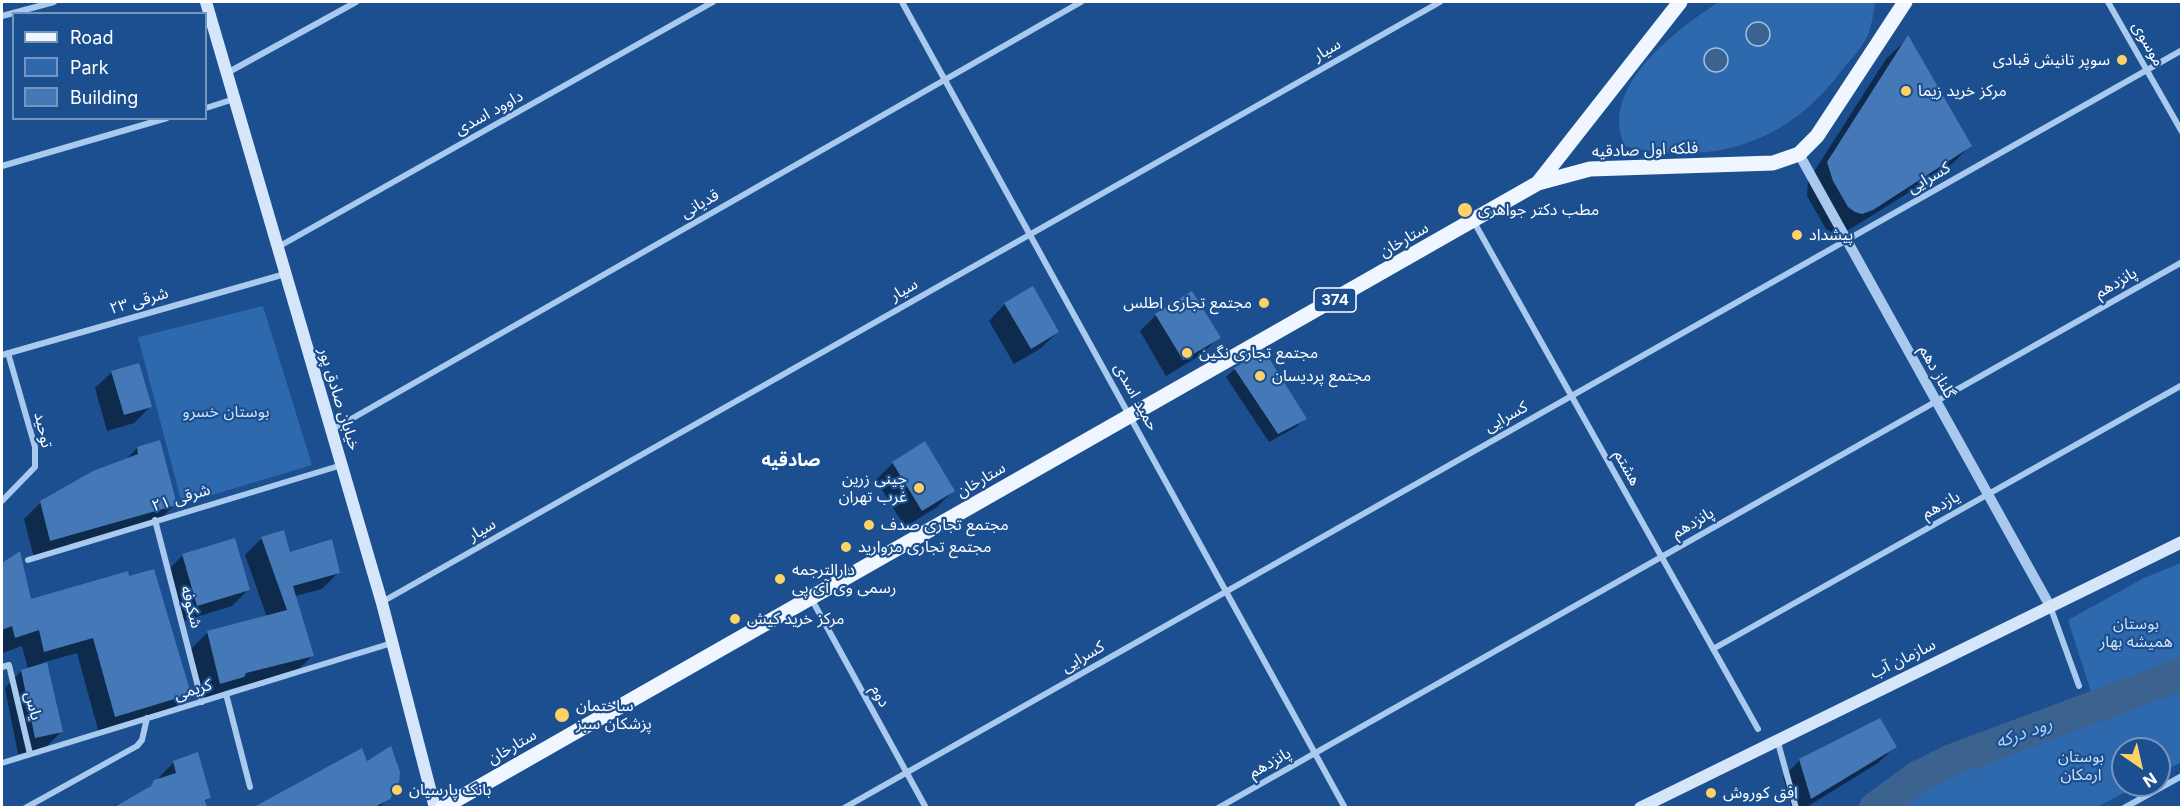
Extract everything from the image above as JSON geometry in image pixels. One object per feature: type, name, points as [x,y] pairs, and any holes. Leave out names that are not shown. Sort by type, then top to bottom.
[{"type":"main road","name":"خیابان صادق پور","points":[[206,2],[382,603],[435,807]]},
{"type":"main road","name":"فلکه اول صادقیه","points":[[1538,183],[1680,2]]},
{"type":"main road","name":"فلکه اول صادقیه","points":[[1538,183],[1590,169],[1773,163],[1798,154],[1817,136],[1905,2]]},
{"type":"main road","name":"ستارخان","points":[[442,807],[1538,183]]},
{"type":"main road","name":"سازمان آب","points":[[1640,807],[2181,542]]},
{"type":"street","points":[[17,12],[54,2]]},
{"type":"street","points":[[227,73],[356,2]]},
{"type":"street","name":"داوود اسدی","points":[[277,248],[713,2]]},
{"type":"street","name":"حمید اسدی","points":[[902,2],[1345,807]]},
{"type":"street","name":"قدیانی","points":[[332,430],[1081,2]]},
{"type":"street","name":"سیار","points":[[382,603],[1440,2]]},
{"type":"street","name":"موسوی","points":[[2108,2],[2181,132]]},
{"type":"street","name":"کسرایی","points":[[844,807],[2181,50]]},
{"type":"street","points":[[207,108],[234,99]]},
{"type":"street","points":[[2,166],[160,120]]},
{"type":"street","name":"گلناز دهم","points":[[1798,154],[2050,606]]},
{"type":"street","name":"هشتم","points":[[1473,221],[1758,729]]},
{"type":"street","name":"پانزدهم","points":[[1218,807],[2181,262]]},
{"type":"street","name":"۲۳ شرقی","points":[[5,354],[285,274]]},
{"type":"street","name":"توحید","points":[[2,501],[35,467],[35,447],[5,354]]},
{"type":"street","name":"یازدهم","points":[[1713,650],[2181,385]]},
{"type":"street","name":"۲۱ شرقی","points":[[28,560],[342,465]]},
{"type":"street","name":"شکوفه","points":[[155,520],[202,702]]},
{"type":"street","name":"دوم","points":[[810,598],[926,807]]},
{"type":"street","points":[[2050,606],[2079,686]]},
{"type":"street","name":"کریمی","points":[[2,763],[393,643]]},
{"type":"street","name":"یاس","points":[[2,667],[9,664],[30,754]]},
{"type":"street","points":[[226,694],[250,787]]},
{"type":"street","points":[[25,807],[137,746],[142,740],[147,718]]},
{"type":"street","points":[[1777,739],[1796,807]]},
{"type":"street","points":[[2124,807],[2181,776]]},
{"type":"green space","points":[[1719,2],[1876,2],[1869,33],[1855,54],[1821,95],[1798,116],[1773,132],[1746,143],[1718,150],[1688,153],[1657,152],[1625,146],[1619,124],[1622,103],[1632,82],[1646,62],[1664,44],[1683,27]]},
{"type":"green space","name":"بوستان خسرو","points":[[263,306],[312,465],[182,504],[138,337]]},
{"type":"green space","name":"بوستان همیشه بهار","points":[[2181,563],[2181,665],[2093,698],[2068,620],[2144,578]]},
{"type":"green space","name":"بوستان ارمکان","points":[[2181,685],[2181,762],[2171,767],[2171,737],[2111,737],[2111,797],[2116,797],[2097,807],[1888,807],[1948,770]]},
{"type":"shaded area","points":[[1758,22],[1763,23],[1769,29],[1769,39],[1763,45],[1758,46],[1753,45],[1747,39],[1746,34],[1747,29],[1753,23]]},
{"type":"shaded area","points":[[1716,48],[1721,49],[1727,55],[1727,65],[1721,71],[1716,72],[1711,71],[1705,65],[1704,60],[1705,55],[1711,49]]},
{"type":"building","name":"مرکز خرید زیما","points":[[1908,35],[1972,146],[1873,210],[1862,214],[1848,207],[1833,181],[1827,162]]},
{"type":"building","points":[[1033,286],[1059,332],[1031,349],[1004,303]]},
{"type":"building","points":[[1192,291],[1221,338],[1183,360],[1155,314]]},
{"type":"building","name":"مجتمع پردیسان","points":[[1264,350],[1307,419],[1278,434],[1234,368]]},
{"type":"building","points":[[139,363],[152,407],[124,415],[111,371]]},
{"type":"building","points":[[160,440],[177,505],[50,541],[40,501],[93,471],[138,454],[137,447]]},
{"type":"building","points":[[925,441],[955,491],[922,511],[892,462]]},
{"type":"building","points":[[284,530],[290,552],[332,539],[340,573],[293,586],[314,656],[246,673],[244,677],[220,684],[207,631],[287,610],[261,537]]},
{"type":"building","points":[[235,538],[250,590],[197,606],[182,554]]},
{"type":"building","points":[[20,551],[31,599],[128,571],[129,576],[154,569],[191,694],[115,717],[93,638],[44,652],[39,630],[15,638],[12,626],[2,630],[2,563]]},
{"type":"building","points":[[47,662],[63,732],[35,738],[21,670]]},
{"type":"building","points":[[1880,718],[1897,747],[1811,799],[1799,759]]},
{"type":"building","points":[[391,746],[400,772],[399,783],[390,799],[375,807],[254,807],[362,748],[367,761]]},
{"type":"building","points":[[198,752],[211,798],[205,800],[207,807],[114,807],[151,786],[154,780],[176,773],[173,761]]},
{"type":"waterway","name":"رود درکه","points":[[1875,808],[1919,776],[1949,761],[2182,674]]},
{"type":"place","name":"سوپر تانیش قبادی","points":[[2122,60]]},
{"type":"place","name":"مرکز خرید زیما","points":[[1906,91]]},
{"type":"place","name":"مطب دکتر جواهری","points":[[1465,210]]},
{"type":"place","name":"پیشداد","points":[[1797,235]]},
{"type":"place","name":"مجتمع تجاری اطلس","points":[[1264,303]]},
{"type":"place","name":"مجتمع تجاری نگین","points":[[1187,353]]},
{"type":"place","name":"مجتمع پردیسان","points":[[1260,376]]},
{"type":"place","name":"چینی زرین غرب تهران","points":[[919,488]]},
{"type":"place","name":"مجتمع تجاری صدف","points":[[869,525]]},
{"type":"place","name":"مجتمع تجاری مروارید","points":[[846,547]]},
{"type":"place","name":"دارالترجمه رسمی وی آی پی","points":[[780,579]]},
{"type":"place","name":"مرکز خرید کیش","points":[[735,619]]},
{"type":"place","name":"ساختمان پزشکان سبز","points":[[562,715]]},
{"type":"place","name":"بانک پارسیان","points":[[397,790]]},
{"type":"place","name":"افق کوروش","points":[[1711,793]]},
{"type":"district","name":"صادقیه","points":[[791,461]]}]
